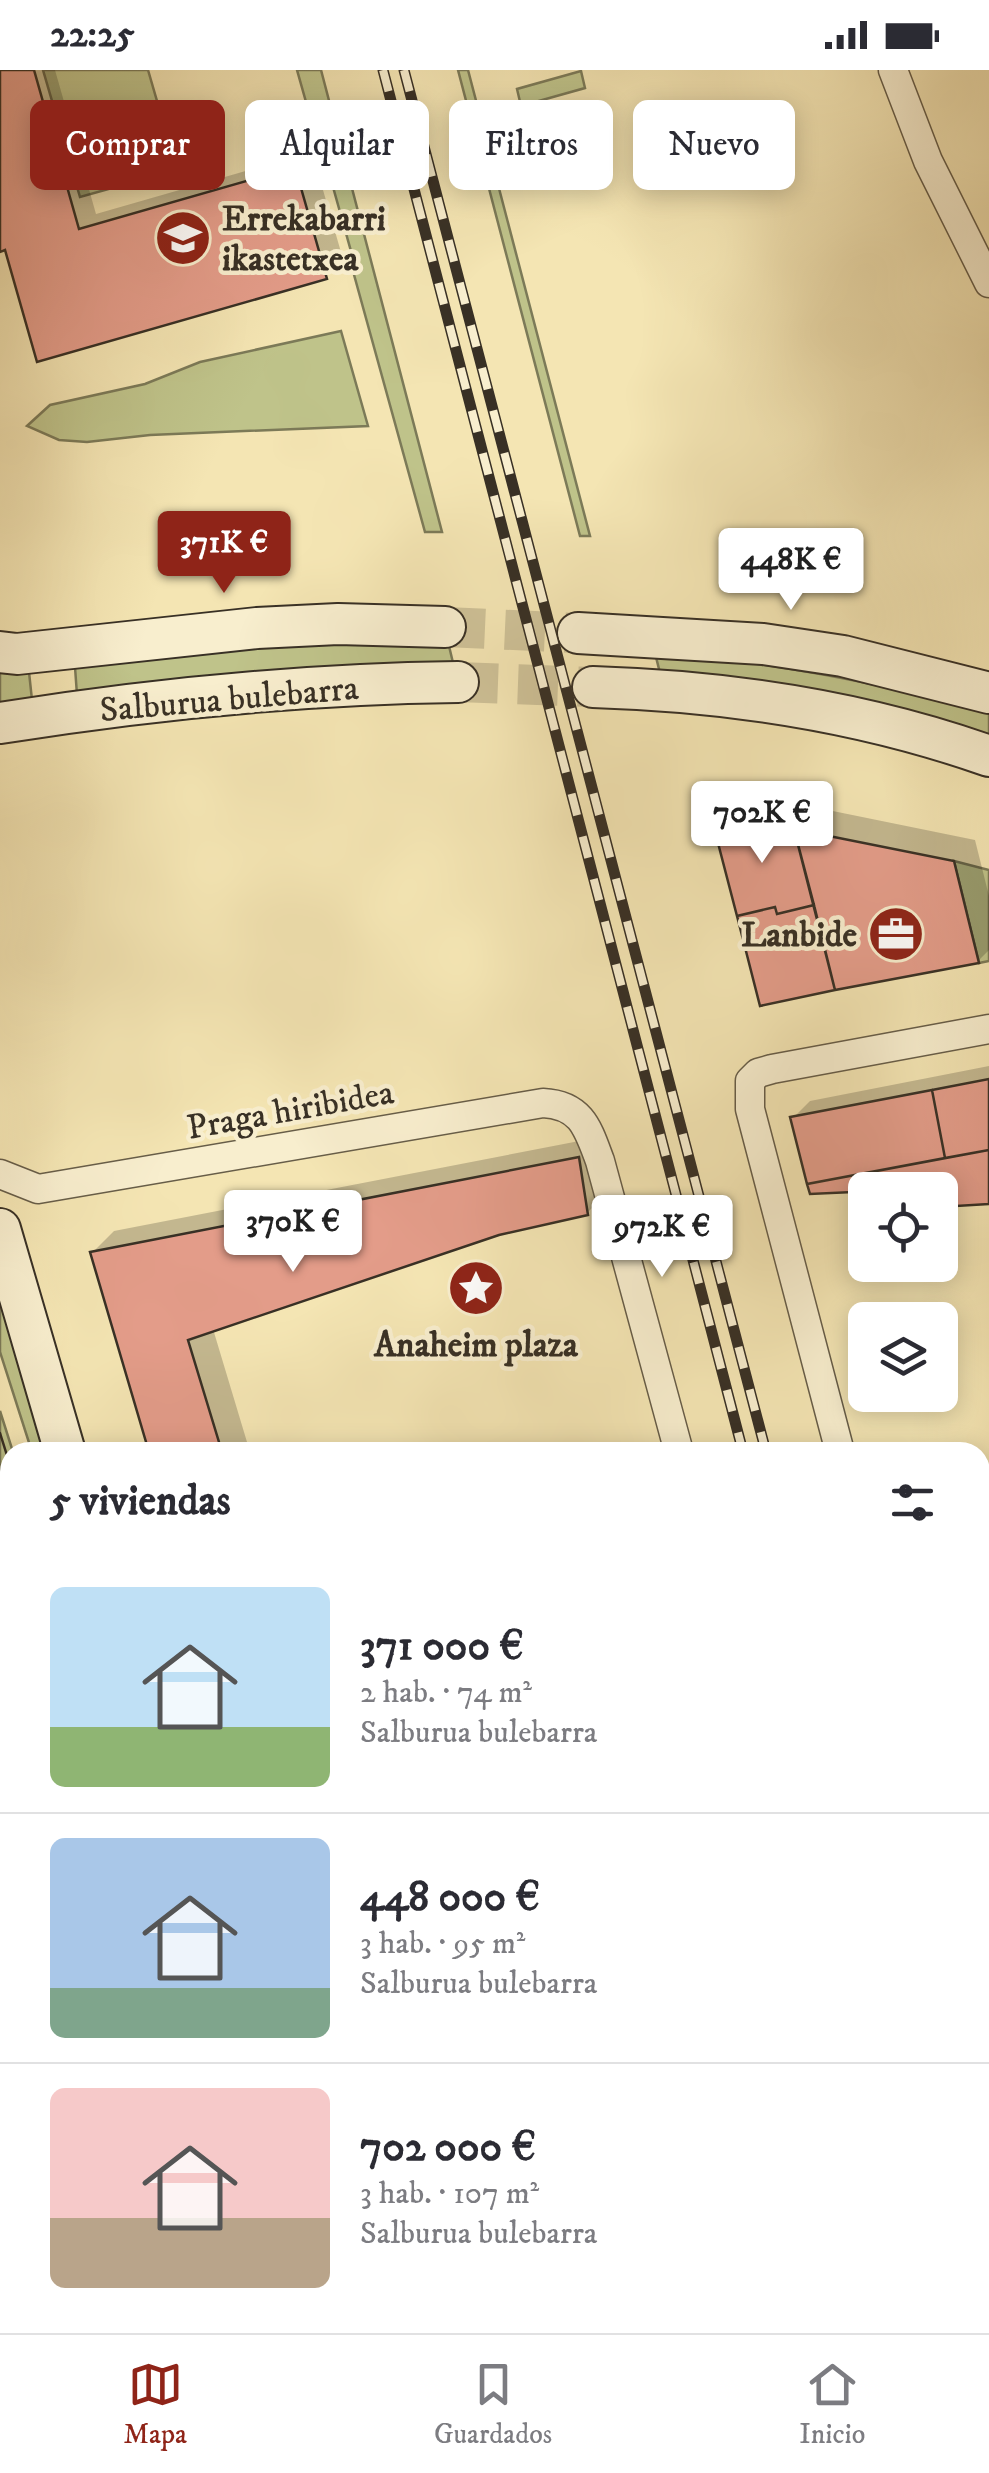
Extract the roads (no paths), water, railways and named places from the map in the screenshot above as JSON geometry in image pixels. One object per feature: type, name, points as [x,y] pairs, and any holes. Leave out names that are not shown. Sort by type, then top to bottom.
[{"type":"main road","name":"Salburua bulebarra","points":[[0,652],[17,654],[257,628],[338,624],[445,627]]},
{"type":"main road","points":[[578,633],[763,644],[842,656],[989,692]]},
{"type":"main road","name":"Salburua bulebarra","points":[[0,723],[207,696],[384,683],[458,682]]},
{"type":"main road","points":[[593,686],[730,696],[804,708],[885,725],[989,756]]},
{"type":"main road","points":[[3,1246],[62,1442]]},
{"type":"street","points":[[892,70],[928,161],[989,283]]},
{"type":"street","points":[[837,1442],[750,1110],[750,1081],[758,1073],[772,1069],[989,1029]]},
{"type":"street","name":"Praga hiribidea","points":[[0,1174],[38,1189],[543,1103],[560,1104],[575,1112],[587,1127],[600,1162],[676,1442]]},
{"type":"tunnel","points":[[445,627],[578,633]]},
{"type":"tunnel","points":[[458,682],[593,687]]},
{"type":"tram line","points":[[0,1433],[3,1442]]},
{"type":"railway","points":[[383,70],[740,1442]]},
{"type":"railway","points":[[404,70],[763,1442]]},
{"type":"place","name":"Errekabarri ikastetxea","points":[[183,238]]},
{"type":"place","name":"Lanbide","points":[[896,934]]},
{"type":"place","name":"Anaheim plaza","points":[[476,1288]]}]
